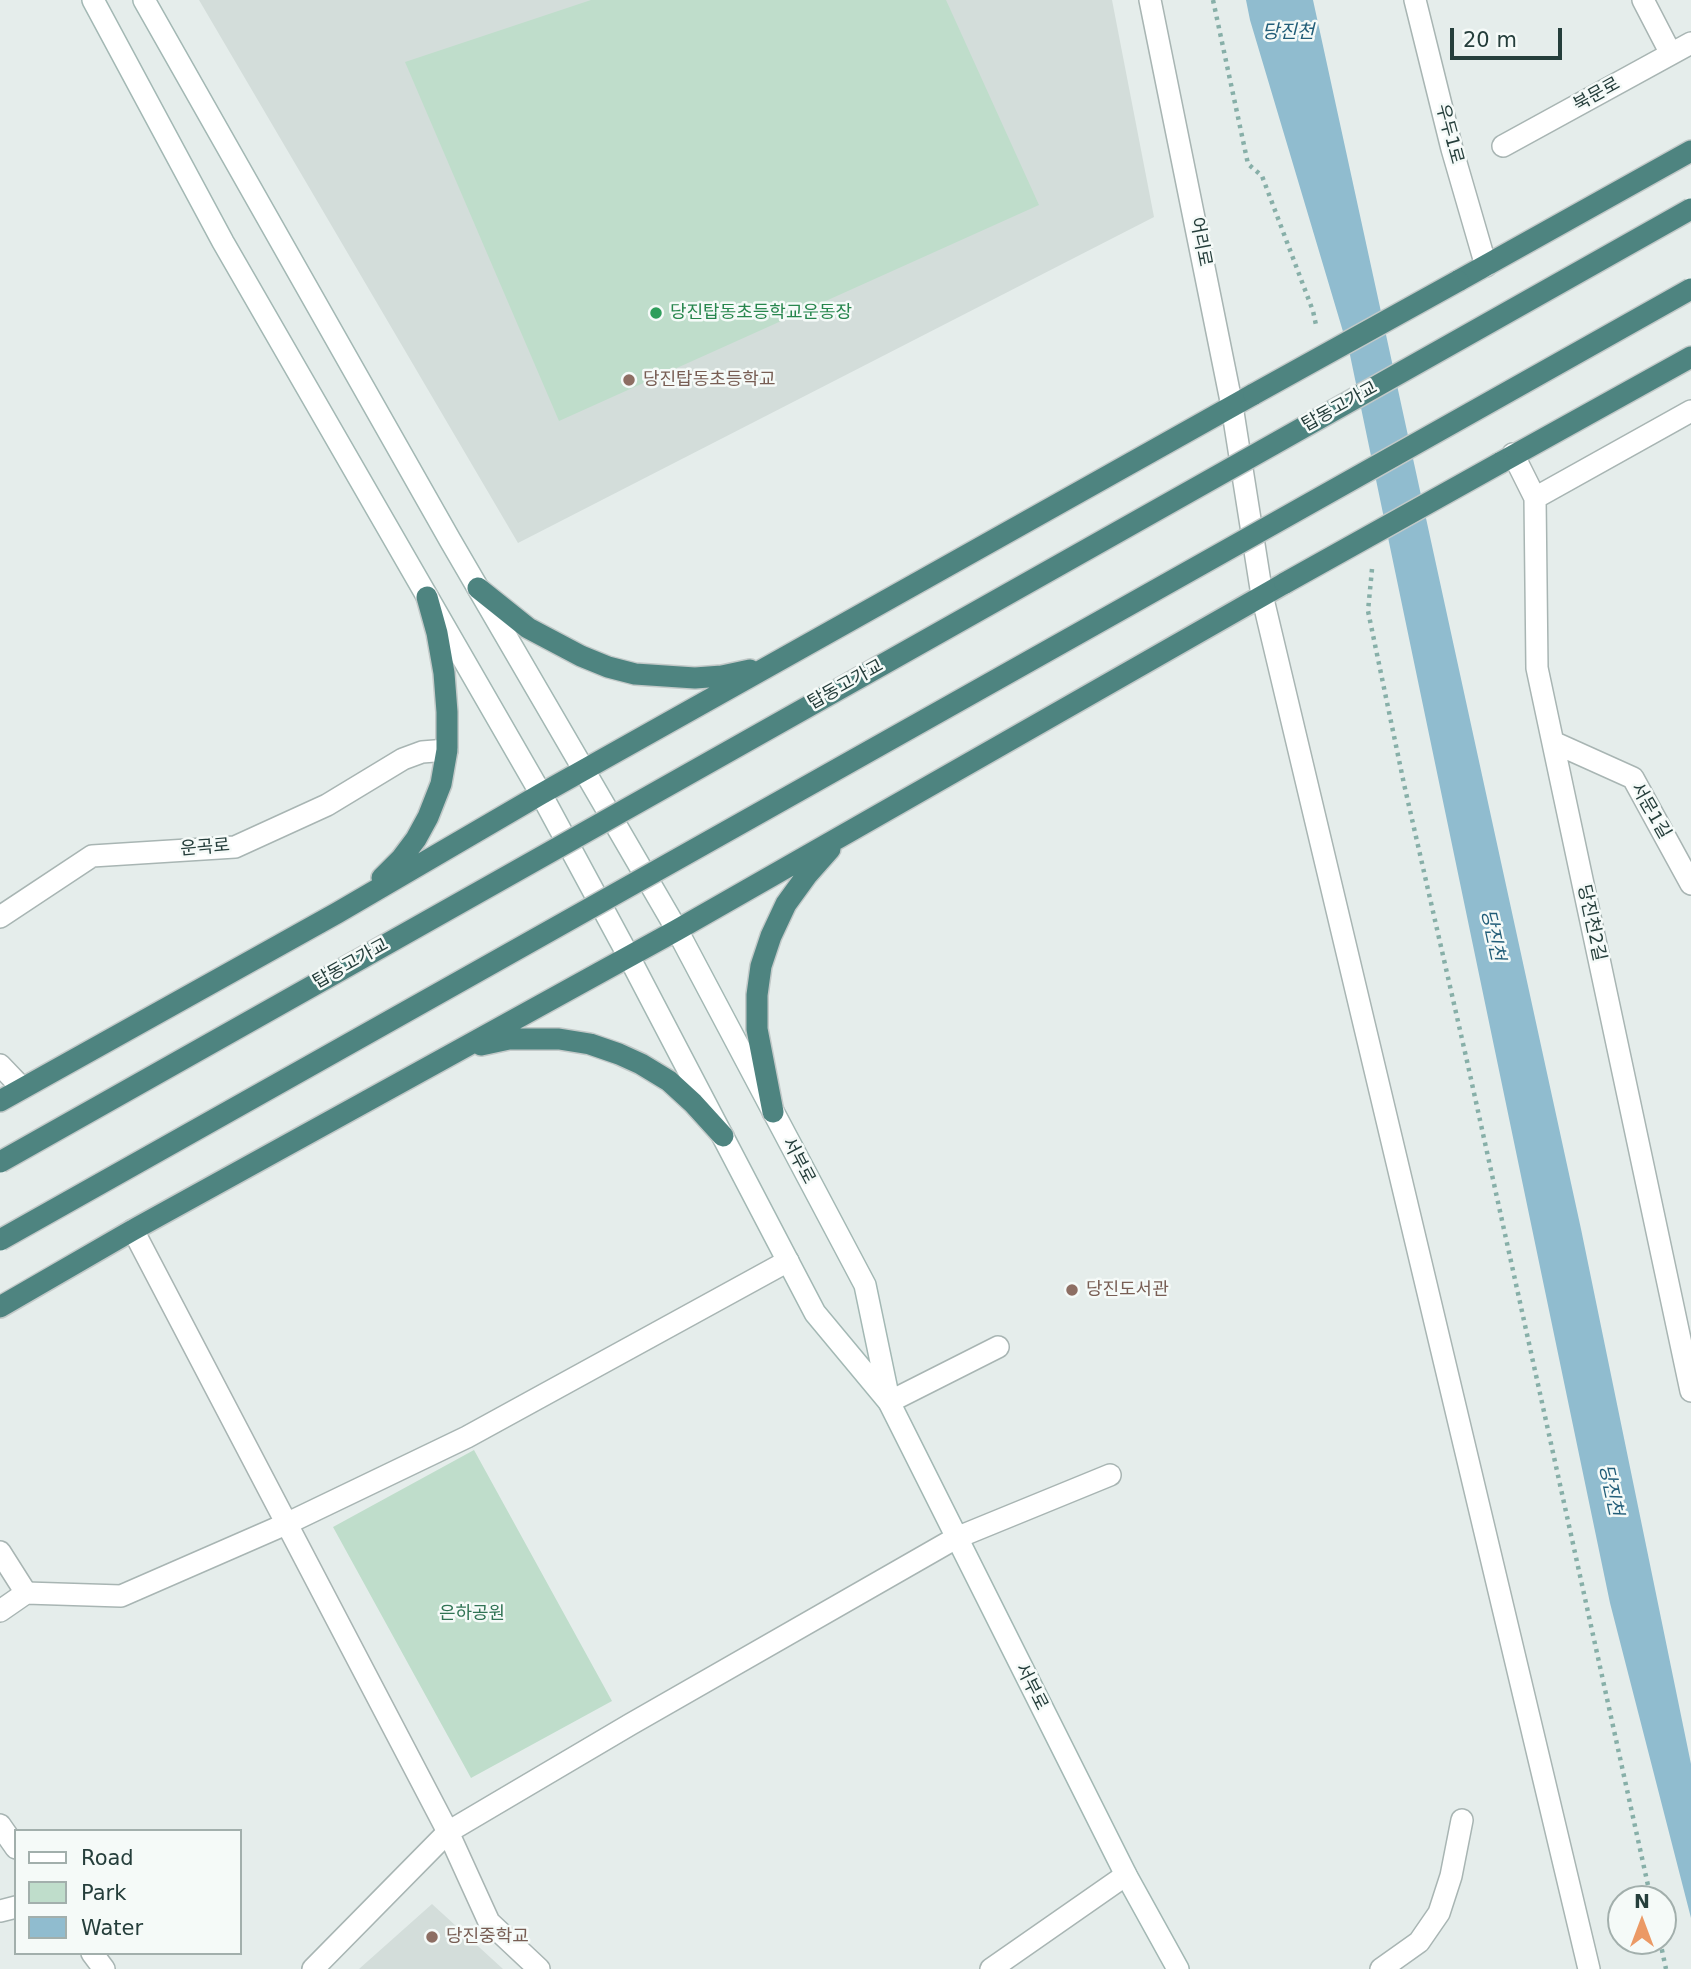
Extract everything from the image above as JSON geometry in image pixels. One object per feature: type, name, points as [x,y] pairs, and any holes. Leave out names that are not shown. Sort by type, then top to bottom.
[{"type":"highway","points":[[0,1101],[337,913],[541,794],[1691,151]]},
{"type":"highway","name":"탑동고가교","points":[[0,1162],[1691,209]]},
{"type":"highway","points":[[0,1240],[1691,289]]},
{"type":"highway","points":[[0,1307],[133,1230],[629,957],[1262,595],[1691,357]]},
{"type":"highway","points":[[478,588],[506,613],[553,643],[599,663],[635,674],[695,678],[722,676],[741,673],[785,658]]},
{"type":"highway","points":[[337,913],[383,877],[401,859],[428,817],[441,784],[447,750],[447,712],[444,673],[427,597]]},
{"type":"highway","points":[[773,1112],[757,1029],[757,995],[761,966],[786,904],[827,851],[855,828]]},
{"type":"highway","points":[[462,1049],[533,1038],[600,1047],[641,1064],[668,1081],[693,1103],[723,1136]]},
{"type":"street","name":"서부로","points":[[93,0],[223,242],[541,794],[815,1313],[889,1402],[1126,1875],[1178,1969]]},
{"type":"street","name":"서부로","points":[[144,0],[478,588],[677,930],[864,1285],[889,1402]]},
{"type":"street","name":"어리로","points":[[1150,0],[1232,406],[1262,595],[1589,1969]]},
{"type":"street","name":"우두1로","points":[[1415,0],[1452,149],[1486,266]]},
{"type":"street","points":[[1643,0],[1671,54]]},
{"type":"street","name":"북문로","points":[[1503,146],[1691,43]]},
{"type":"street","points":[[1535,498],[1691,411]]},
{"type":"street","name":"당진천2길","points":[[1507,459],[1535,498],[1537,668],[1691,1391]]},
{"type":"street","name":"서문1길","points":[[1553,742],[1633,778],[1691,884]]},
{"type":"street","name":"운곡로","points":[[0,917],[92,856],[235,847],[327,806],[403,759],[422,752],[447,750]]},
{"type":"street","points":[[0,1065],[22,1088]]},
{"type":"street","points":[[133,1230],[449,1832],[489,1922],[539,1969]]},
{"type":"street","points":[[0,1611],[26,1593],[121,1596],[286,1524],[467,1437],[788,1261]]},
{"type":"street","points":[[889,1402],[998,1347]]},
{"type":"street","points":[[313,1969],[449,1832],[631,1724],[956,1538],[1110,1475]]},
{"type":"street","points":[[0,1552],[26,1593]]},
{"type":"street","points":[[1381,1969],[1419,1942],[1439,1913],[1451,1876],[1462,1820]]},
{"type":"street","points":[[0,1825],[14,1845]]},
{"type":"street","points":[[991,1969],[1126,1875]]},
{"type":"path","points":[[1213,0],[1248,164],[1262,176],[1313,311],[1319,337]]},
{"type":"path","points":[[1370,557],[1373,570],[1368,611],[1648,1885]]},
{"type":"shaded area","name":"당진탑동초등학교","points":[[199,0],[1112,0],[1154,217],[518,543]]},
{"type":"shaded area","name":"당진중학교","points":[[432,1904],[503,1969],[359,1969]]},
{"type":"green space","name":"당진탑동초등학교운동장","points":[[591,0],[946,0],[1039,205],[559,421],[405,62]]},
{"type":"green space","name":"은하공원","points":[[474,1450],[612,1701],[471,1778],[333,1527]]},
{"type":"water","name":"당진천","points":[[1246,0],[1313,0],[1581,1229],[1691,1764],[1691,1918],[1610,1603],[1350,355]]},
{"type":"place","name":"당진탑동초등학교운동장","points":[[656,313]]},
{"type":"place","name":"당진탑동초등학교","points":[[629,380]]},
{"type":"place","name":"당진도서관","points":[[1072,1290]]},
{"type":"place","name":"당진중학교","points":[[432,1937]]}]
